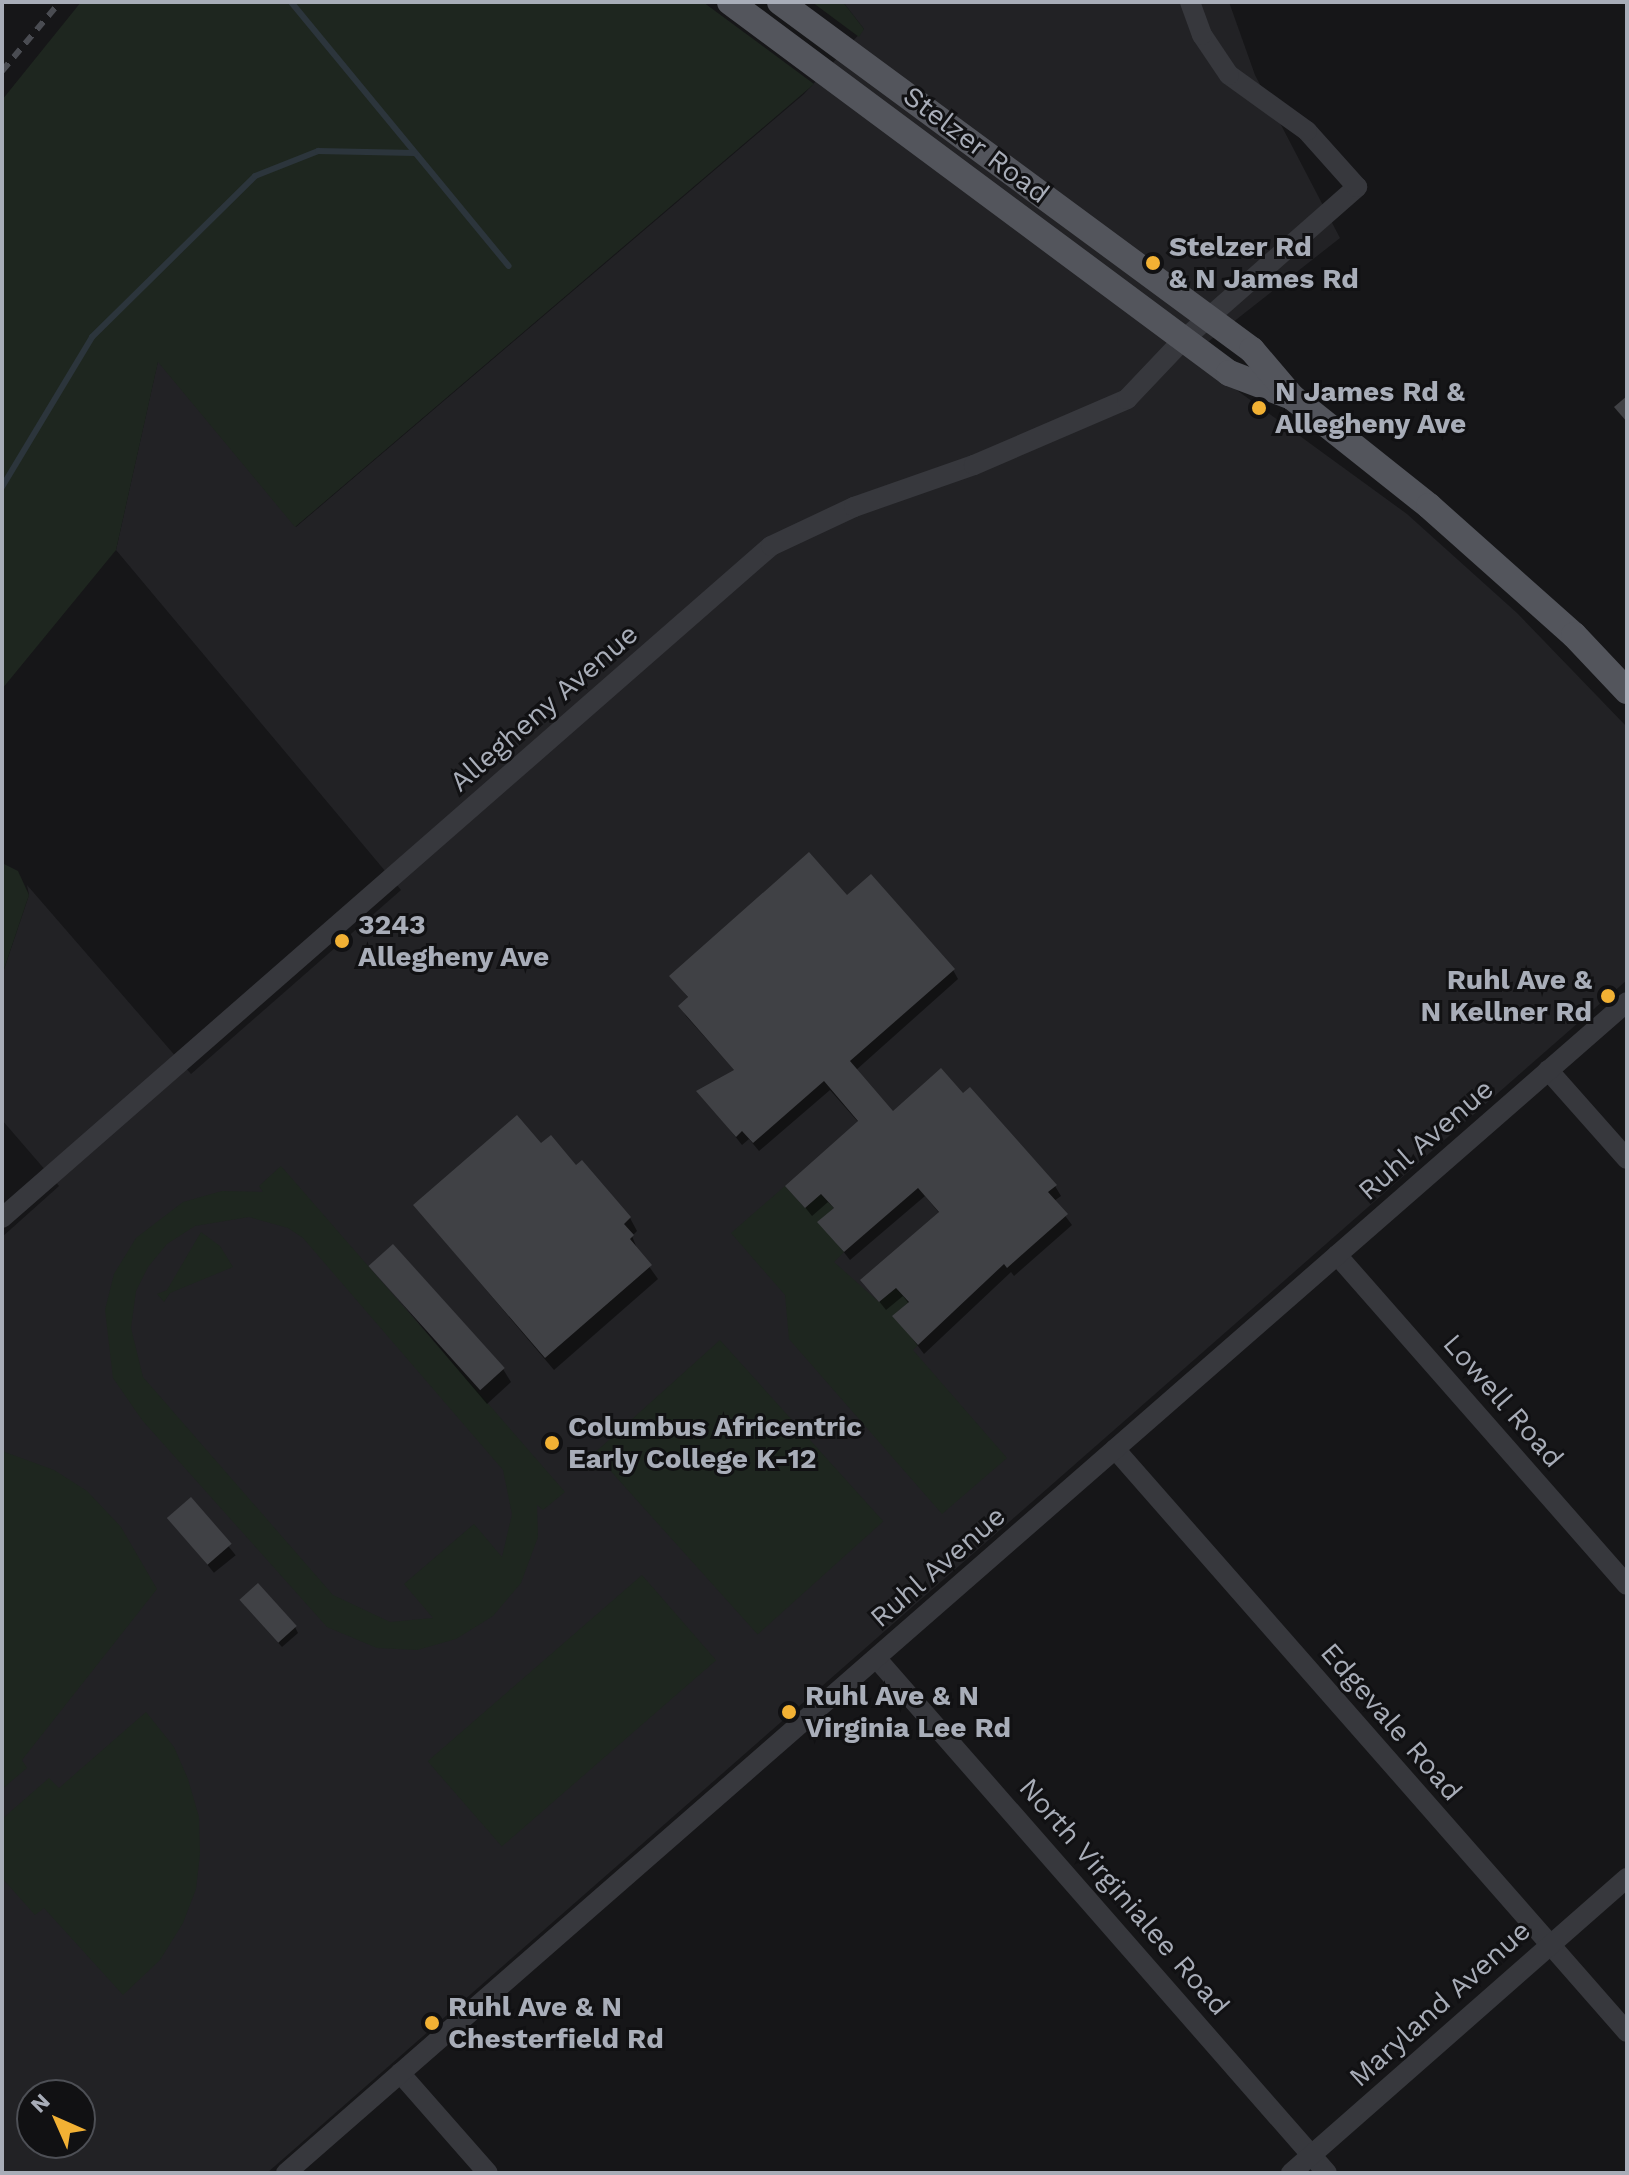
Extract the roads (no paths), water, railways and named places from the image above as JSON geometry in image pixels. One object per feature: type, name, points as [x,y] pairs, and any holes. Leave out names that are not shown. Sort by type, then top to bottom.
[{"type":"main road","name":"Stelzer Road","points":[[730,2],[1244,383],[1292,397]]},
{"type":"main road","name":"Stelzer Road","points":[[780,2],[1267,363],[1292,397]]},
{"type":"main road","points":[[1292,397],[1429,506],[1574,635],[1627,691]]},
{"type":"street","name":"Allegheny Avenue","points":[[2,1218],[771,546],[854,507],[974,465],[1127,399],[1183,340],[1357,187],[1307,131],[1229,75],[1202,35],[1190,2]]},
{"type":"street","name":"Ruhl Avenue","points":[[286,2173],[1627,1002]]},
{"type":"street","points":[[1548,1070],[1627,1159]]},
{"type":"street","name":"Lowell Road","points":[[1337,1255],[1627,1585]]},
{"type":"street","name":"Edgevale Road","points":[[1115,1449],[1627,2032]]},
{"type":"street","name":"North Virginialee Road","points":[[877,1659],[1327,2173]]},
{"type":"street","name":"Maryland Avenue","points":[[1291,2173],[1627,1878]]},
{"type":"street","points":[[400,2073],[488,2173]]},
{"type":"waterway","points":[[291,2],[509,266]]},
{"type":"waterway","points":[[2,487],[92,337],[255,176],[318,151],[415,153]]},
{"type":"railway","points":[[2,71],[60,2]]},
{"type":"place","name":"Stelzer Rd & N James Rd","points":[[1153,263]]},
{"type":"place","name":"N James Rd & Allegheny Ave","points":[[1259,408]]},
{"type":"place","name":"3243 Allegheny Ave","points":[[342,941]]},
{"type":"place","name":"Ruhl Ave & N Kellner Rd","points":[[1608,996]]},
{"type":"place","name":"Columbus Africentric Early College K-12","points":[[552,1443]]},
{"type":"place","name":"Ruhl Ave & N Virginia Lee Rd","points":[[789,1712]]},
{"type":"place","name":"Ruhl Ave & N Chesterfield Rd","points":[[432,2023]]}]
